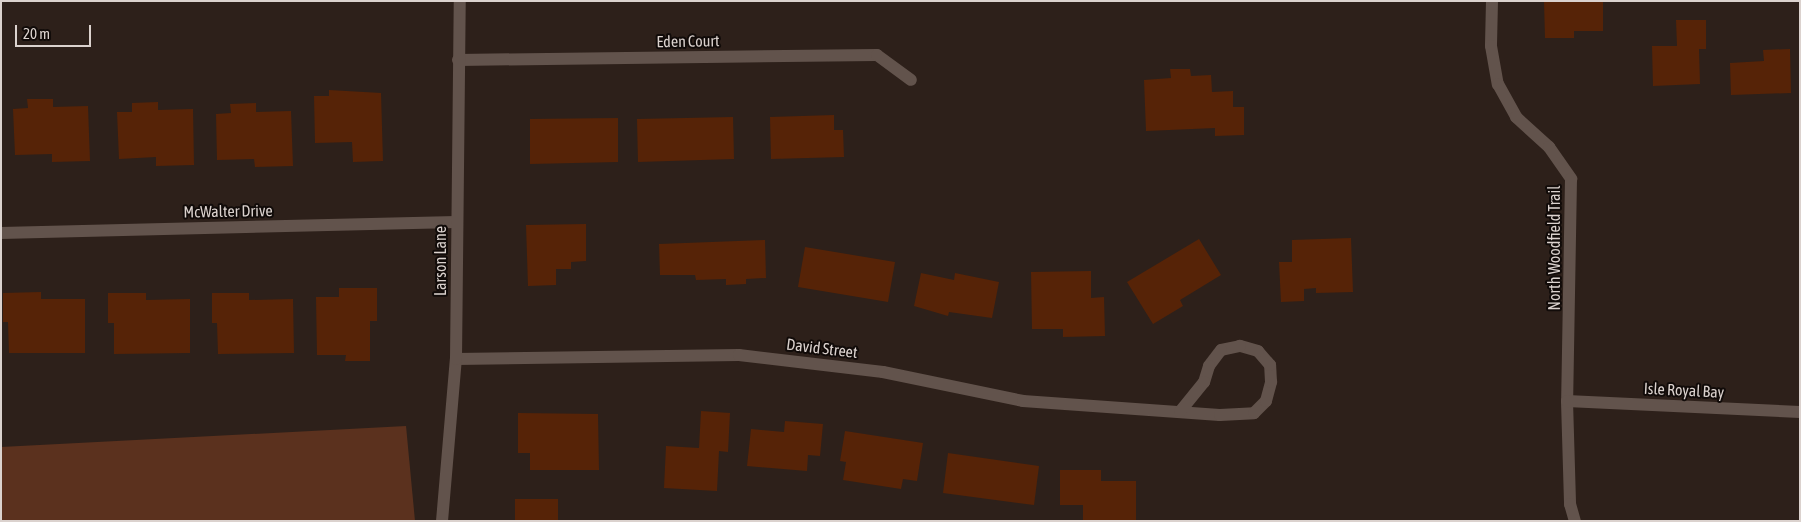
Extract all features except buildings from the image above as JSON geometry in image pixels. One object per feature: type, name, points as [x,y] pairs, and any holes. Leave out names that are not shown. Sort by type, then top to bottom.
[{"type":"street","name":"Larson Lane","points":[[442,521],[456,359],[456,222],[460,1]]},
{"type":"street","name":"North Woodfield Trail","points":[[1492,1],[1491,46],[1498,84],[1516,117],[1549,146],[1571,179],[1567,401],[1570,504],[1575,521]]},
{"type":"street","name":"Eden Court","points":[[458,60],[877,55],[911,80]]},
{"type":"street","name":"McWalter Drive","points":[[1,233],[456,222]]},
{"type":"street","name":"David Street","points":[[456,359],[739,355],[883,372],[1023,401],[1220,415],[1254,413],[1266,401],[1271,382],[1270,365],[1258,351],[1240,346],[1221,350],[1209,366],[1204,382],[1180,412]]},
{"type":"street","name":"Isle Royal Bay","points":[[1567,401],[1800,412]]},
{"type":"shaded area","points":[[406,426],[415,521],[1,521],[1,447]]}]
